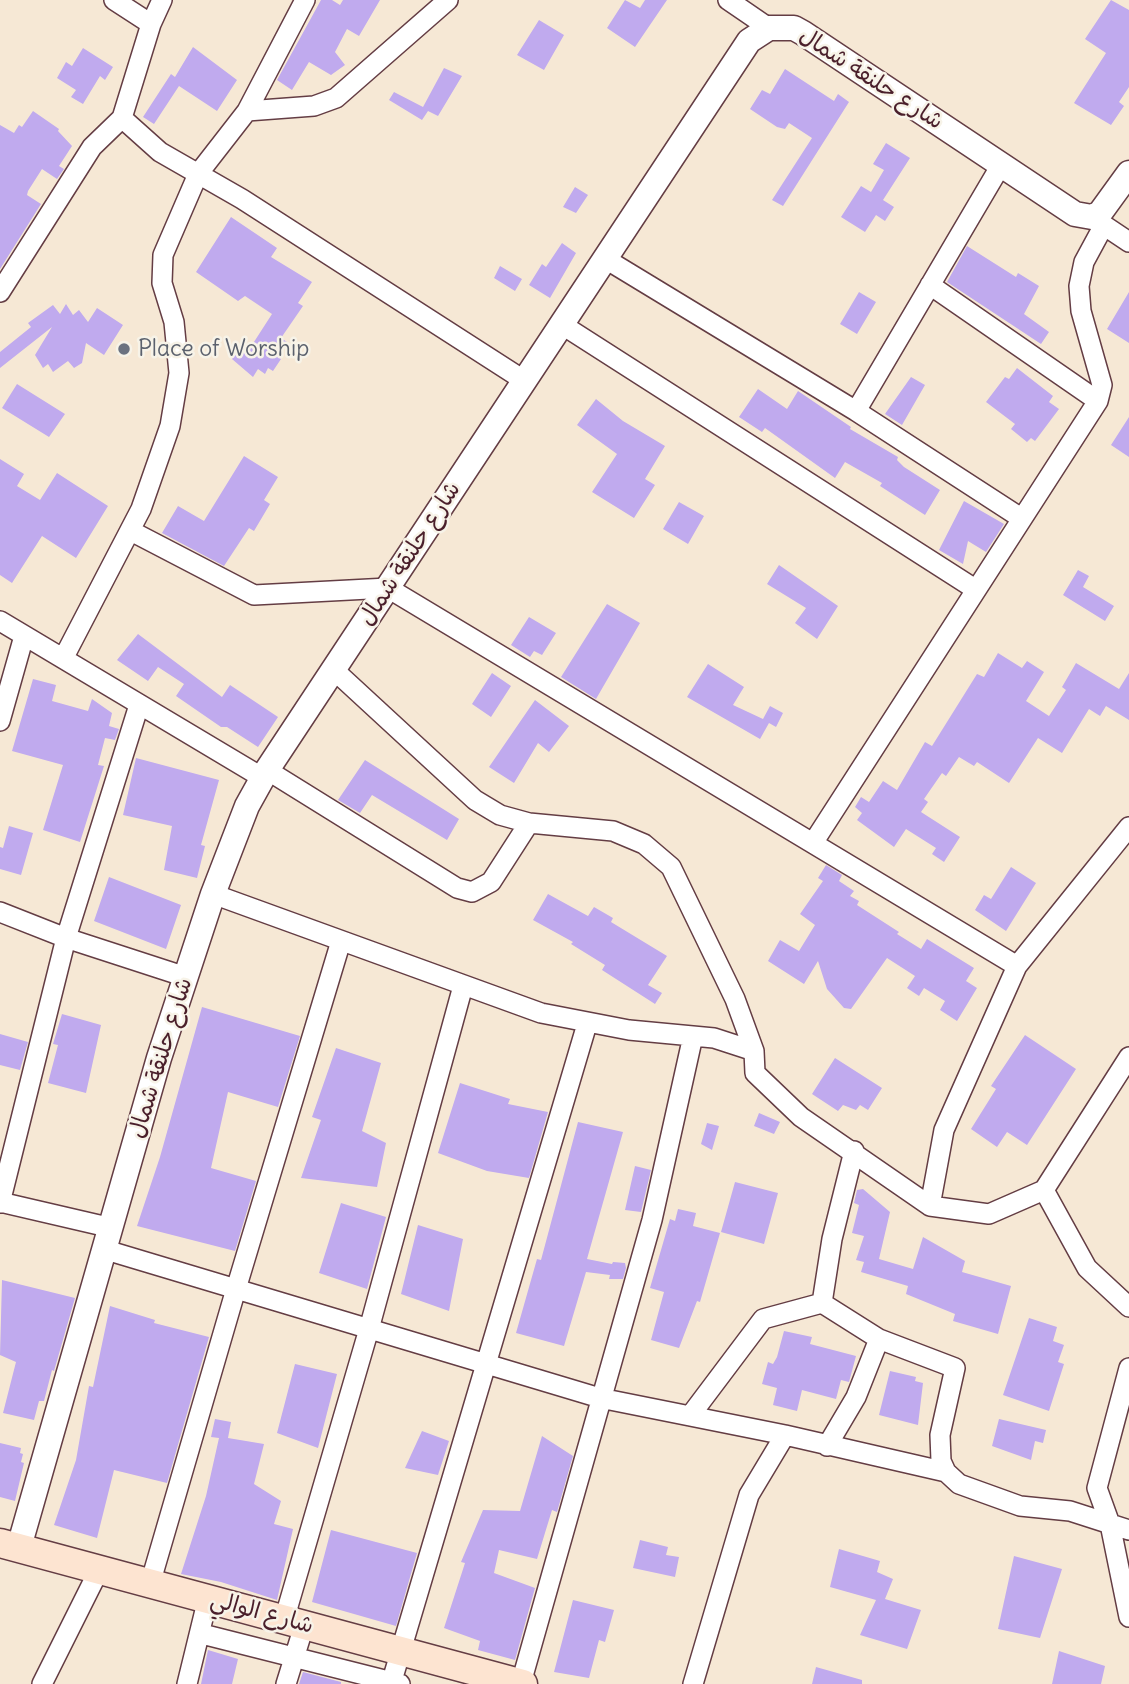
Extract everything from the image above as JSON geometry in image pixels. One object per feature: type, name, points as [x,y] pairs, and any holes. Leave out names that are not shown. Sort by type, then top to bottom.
[{"type":"main road","name":"شارع الوالي","points":[[10,1545],[522,1684]]},
{"type":"street","points":[[114,0],[151,24]]},
{"type":"street","points":[[0,292],[92,147],[122,118],[151,24],[162,0]]},
{"type":"street","points":[[64,657],[131,530],[170,426],[179,373],[174,322],[162,283],[163,255],[198,174],[247,111],[305,0]]},
{"type":"street","points":[[247,111],[314,106],[336,98],[448,0]]},
{"type":"street","points":[[728,0],[769,27]]},
{"type":"street","name":"شارع حلنقة شمال","points":[[10,1545],[109,1239],[159,1058],[213,894],[247,806],[265,774],[749,41],[769,27],[794,28],[1075,214],[1098,221]]},
{"type":"street","points":[[122,118],[160,152],[525,381]]},
{"type":"street","points":[[856,411],[1001,165]]},
{"type":"street","points":[[813,843],[1098,401],[1102,385],[1082,311],[1079,286],[1098,221],[1129,173]]},
{"type":"street","points":[[1098,221],[1129,242]]},
{"type":"street","points":[[604,258],[856,411],[1021,518]]},
{"type":"street","points":[[930,285],[1098,401]]},
{"type":"street","points":[[561,324],[975,589]]},
{"type":"street","points":[[131,530],[254,595],[388,588],[1017,966]]},
{"type":"street","points":[[0,621],[64,657],[139,705],[265,774],[457,888],[472,892],[491,882],[529,823]]},
{"type":"street","points":[[0,721],[24,636]]},
{"type":"street","points":[[334,670],[475,800],[500,815],[529,823],[613,831],[644,844],[671,867],[735,999],[754,1051],[755,1073],[801,1116],[930,1206],[989,1214],[1044,1190],[1129,1057]]},
{"type":"street","points":[[139,705],[66,938],[0,1203],[109,1239],[236,1289],[600,1398],[946,1472]]},
{"type":"street","points":[[930,1206],[944,1130],[1017,966],[1129,827]]},
{"type":"street","points":[[213,894],[463,986],[587,1024],[714,1038],[754,1051]]},
{"type":"street","points":[[0,912],[66,938],[186,977]]},
{"type":"street","points":[[150,1584],[341,941]]},
{"type":"street","points":[[286,1684],[295,1657],[294,1623],[369,1329],[463,986]]},
{"type":"street","points":[[202,1634],[394,1683],[401,1651],[587,1024]]},
{"type":"street","points":[[522,1684],[652,1220],[693,1036]]},
{"type":"street","points":[[822,1303],[832,1239],[854,1151]]},
{"type":"street","points":[[1044,1190],[1087,1268],[1129,1307]]},
{"type":"street","points":[[690,1416],[763,1320],[822,1303],[879,1339],[955,1368],[940,1435],[941,1461],[946,1472],[959,1484],[1007,1502],[1070,1511],[1129,1530]]},
{"type":"street","points":[[827,1446],[856,1397],[879,1339]]},
{"type":"street","points":[[1129,1368],[1097,1488],[1110,1524],[1129,1617]]},
{"type":"street","points":[[693,1684],[749,1495],[785,1436]]},
{"type":"street","points":[[42,1684],[99,1570]]},
{"type":"street","points":[[187,1684],[202,1634],[208,1598]]},
{"type":"building","points":[[321,0],[332,0],[340,5],[343,0],[380,0],[359,36],[347,29],[335,52],[345,65],[331,75],[309,62],[292,90],[277,80]]},
{"type":"building","points":[[625,0],[640,8],[645,0],[667,0],[635,47],[607,28]]},
{"type":"building","points":[[1111,0],[1129,10],[1129,87],[1119,102],[1124,106],[1111,125],[1074,103],[1106,53],[1085,39]]},
{"type":"building","points":[[539,20],[564,35],[544,70],[517,55]]},
{"type":"building","points":[[193,47],[237,80],[217,111],[179,86],[154,124],[143,117],[171,74],[175,77]]},
{"type":"building","points":[[83,48],[113,67],[105,80],[100,76],[83,104],[71,97],[76,90],[57,78],[66,62],[72,66]]},
{"type":"building","points":[[444,68],[462,76],[438,116],[428,111],[422,120],[389,100],[394,92],[423,107]]},
{"type":"building","points":[[785,69],[834,101],[838,94],[849,102],[783,206],[772,200],[812,138],[789,123],[785,129],[777,127],[750,109],[762,90],[770,94]]},
{"type":"building","points":[[33,111],[59,129],[72,146],[59,166],[64,169],[57,179],[42,169],[28,191],[27,195],[41,204],[0,269],[0,125],[14,133],[19,125],[22,127]]},
{"type":"building","points":[[886,143],[910,158],[883,200],[894,207],[885,221],[876,215],[865,232],[841,217],[861,186],[871,192],[884,170],[873,164]]},
{"type":"building","points":[[575,187],[588,195],[576,213],[563,207]]},
{"type":"building","points":[[231,217],[277,248],[271,257],[312,282],[298,303],[303,306],[281,338],[287,342],[278,356],[281,359],[273,371],[268,368],[265,374],[258,369],[253,377],[232,359],[239,349],[244,352],[252,345],[272,314],[245,296],[238,301],[196,272]]},
{"type":"building","points":[[562,243],[576,253],[550,298],[529,285],[542,264],[546,267]]},
{"type":"building","points":[[967,246],[1016,277],[1018,273],[1039,286],[1024,314],[1049,332],[1041,344],[947,282]]},
{"type":"building","points":[[500,266],[522,279],[515,291],[494,278]]},
{"type":"building","points":[[859,292],[876,302],[857,334],[840,324]]},
{"type":"building","points":[[1129,292],[1129,343],[1107,329]]},
{"type":"building","points":[[66,304],[73,315],[79,310],[88,322],[97,308],[123,325],[104,355],[86,343],[82,363],[74,368],[68,361],[53,372],[48,364],[43,368],[35,355],[52,327],[0,368],[0,352],[31,327],[28,323],[53,305],[60,314]]},
{"type":"building","points":[[1017,368],[1053,396],[1049,402],[1059,409],[1035,441],[1031,438],[1027,442],[1011,429],[1015,424],[986,402],[1005,377],[1009,379]]},
{"type":"building","points":[[911,377],[925,385],[902,425],[885,414]]},
{"type":"building","points":[[17,384],[65,414],[49,437],[2,408]]},
{"type":"building","points":[[758,389],[787,409],[798,391],[851,427],[850,429],[898,457],[897,460],[904,467],[940,490],[925,515],[880,486],[882,483],[845,462],[835,478],[765,428],[762,432],[739,417]]},
{"type":"building","points":[[596,399],[623,421],[665,446],[645,479],[655,485],[634,518],[592,492],[617,454],[577,425]]},
{"type":"building","points":[[1129,417],[1129,457],[1111,445]]},
{"type":"building","points":[[244,456],[278,477],[264,500],[270,504],[254,531],[249,528],[224,566],[162,533],[178,506],[204,521]]},
{"type":"building","points":[[0,459],[24,474],[17,486],[40,500],[57,473],[108,506],[76,558],[42,536],[12,583],[0,575]]},
{"type":"building","points":[[964,501],[1004,524],[986,552],[968,541],[963,564],[939,550]]},
{"type":"building","points":[[679,502],[704,516],[688,544],[663,529]]},
{"type":"building","points":[[779,565],[838,606],[817,639],[795,623],[806,608],[767,584]]},
{"type":"building","points":[[1078,570],[1089,576],[1083,587],[1114,606],[1105,621],[1063,595]]},
{"type":"building","points":[[607,604],[640,623],[596,699],[561,677]]},
{"type":"building","points":[[529,617],[556,633],[542,655],[534,651],[530,657],[511,645]]},
{"type":"building","points":[[138,634],[222,697],[230,685],[278,717],[258,747],[227,727],[221,727],[176,696],[184,684],[158,667],[148,681],[117,660]]},
{"type":"building","points":[[998,653],[1022,668],[1027,661],[1044,672],[1026,701],[1049,716],[1066,690],[1062,687],[1076,663],[1119,689],[1129,673],[1129,720],[1106,706],[1100,716],[1089,709],[1062,753],[1038,738],[1009,783],[977,762],[974,766],[959,757],[946,776],[942,773],[924,799],[928,802],[921,812],[960,837],[944,862],[932,854],[936,848],[906,829],[894,847],[857,820],[862,813],[855,807],[861,797],[869,802],[883,781],[897,790],[925,742],[932,746],[977,674],[984,677]]},
{"type":"building","points":[[708,664],[744,687],[733,705],[763,719],[770,706],[783,713],[776,727],[769,723],[760,739],[687,697]]},
{"type":"building","points":[[492,673],[511,686],[491,717],[472,704]]},
{"type":"building","points":[[33,679],[56,685],[52,701],[88,711],[92,699],[112,713],[109,726],[119,729],[115,740],[105,738],[98,765],[104,766],[80,842],[43,830],[63,765],[12,751]]},
{"type":"building","points":[[535,700],[569,726],[549,752],[538,743],[514,783],[489,767]]},
{"type":"building","points":[[136,758],[219,780],[201,845],[205,846],[197,878],[164,870],[172,826],[123,815]]},
{"type":"building","points":[[365,760],[459,819],[447,840],[372,795],[360,813],[338,800]]},
{"type":"building","points":[[9,826],[33,833],[21,875],[0,869],[0,847],[3,848]]},
{"type":"building","points":[[826,865],[842,875],[839,881],[854,891],[850,896],[859,901],[857,905],[899,932],[897,934],[921,949],[927,939],[974,968],[966,981],[977,988],[957,1021],[940,1010],[945,1001],[924,988],[919,996],[907,988],[915,976],[887,958],[851,1009],[844,1008],[827,989],[818,961],[804,984],[768,961],[780,940],[799,951],[815,925],[800,914],[823,881],[818,878]]},
{"type":"building","points":[[1011,867],[1036,883],[1006,931],[975,910],[984,895],[991,899]]},
{"type":"building","points":[[109,877],[181,905],[166,949],[94,921]]},
{"type":"building","points":[[548,894],[588,916],[594,907],[613,918],[611,922],[667,956],[648,985],[662,993],[655,1004],[602,970],[605,965],[571,944],[573,942],[533,920]]},
{"type":"building","points":[[202,1007],[300,1036],[278,1107],[228,1092],[211,1168],[256,1181],[235,1251],[137,1226],[160,1157]]},
{"type":"building","points":[[62,1014],[101,1025],[86,1093],[48,1083],[58,1045],[53,1044]]},
{"type":"building","points":[[0,1034],[28,1042],[20,1070],[0,1065]]},
{"type":"building","points":[[1025,1035],[1076,1069],[1027,1145],[1007,1132],[997,1147],[971,1129],[996,1089],[991,1086]]},
{"type":"building","points":[[336,1048],[381,1063],[362,1131],[386,1143],[377,1187],[301,1178],[321,1120],[312,1117]]},
{"type":"building","points":[[835,1058],[882,1088],[868,1110],[860,1105],[856,1110],[843,1105],[838,1111],[812,1094]]},
{"type":"building","points":[[460,1083],[510,1099],[508,1104],[548,1112],[529,1178],[487,1171],[438,1153]]},
{"type":"building","points":[[759,1113],[780,1122],[774,1134],[754,1126]]},
{"type":"building","points":[[578,1122],[623,1132],[587,1259],[612,1264],[625,1263],[626,1268],[623,1279],[609,1279],[610,1275],[586,1272],[564,1346],[516,1333],[537,1259],[541,1260]]},
{"type":"building","points":[[707,1123],[719,1126],[712,1150],[701,1144]]},
{"type":"building","points":[[635,1166],[651,1170],[641,1212],[625,1210]]},
{"type":"building","points":[[735,1182],[778,1193],[764,1244],[721,1232]]},
{"type":"building","points":[[863,1189],[890,1212],[879,1259],[913,1269],[923,1237],[965,1261],[962,1272],[1011,1286],[998,1334],[953,1321],[955,1314],[906,1294],[908,1286],[861,1272],[864,1262],[856,1260],[864,1236],[852,1233],[859,1205],[854,1203],[857,1190]]},
{"type":"building","points":[[341,1203],[386,1217],[367,1289],[319,1273]]},
{"type":"building","points":[[678,1209],[696,1213],[693,1226],[720,1233],[700,1302],[697,1301],[679,1348],[651,1340],[664,1292],[650,1288],[670,1219],[675,1221]]},
{"type":"building","points":[[418,1225],[463,1239],[449,1311],[401,1294]]},
{"type":"building","points":[[2,1280],[75,1298],[44,1401],[39,1401],[34,1420],[3,1413],[16,1362],[0,1355]]},
{"type":"building","points":[[110,1306],[155,1320],[154,1323],[209,1337],[167,1483],[114,1470],[97,1538],[54,1525],[76,1460],[89,1386],[93,1387]]},
{"type":"building","points":[[1029,1318],[1057,1327],[1053,1341],[1064,1345],[1058,1362],[1064,1364],[1049,1411],[1003,1395]]},
{"type":"building","points":[[784,1331],[812,1337],[810,1344],[856,1356],[849,1382],[841,1380],[836,1399],[802,1390],[797,1411],[773,1405],[777,1388],[762,1384],[768,1362],[773,1364],[777,1357]]},
{"type":"building","points":[[295,1364],[337,1374],[318,1448],[277,1433]]},
{"type":"building","points":[[890,1371],[916,1377],[915,1381],[923,1383],[918,1425],[879,1415]]},
{"type":"building","points":[[215,1419],[231,1422],[228,1438],[264,1444],[254,1484],[281,1501],[274,1524],[293,1529],[277,1600],[221,1582],[181,1574],[206,1496],[219,1438],[211,1437]]},
{"type":"building","points":[[999,1419],[1046,1430],[1043,1443],[1035,1441],[1031,1460],[992,1446]]},
{"type":"building","points":[[422,1431],[449,1441],[438,1475],[405,1468]]},
{"type":"building","points":[[542,1436],[573,1456],[557,1512],[552,1510],[537,1559],[499,1550],[494,1573],[535,1588],[515,1660],[478,1650],[480,1641],[444,1628],[465,1563],[461,1562],[483,1510],[520,1511]]},
{"type":"building","points":[[0,1443],[21,1448],[20,1453],[23,1454],[21,1462],[24,1463],[15,1501],[0,1497]]},
{"type":"building","points":[[331,1530],[417,1553],[396,1626],[312,1602]]},
{"type":"building","points":[[640,1540],[668,1547],[666,1555],[679,1557],[675,1577],[633,1568]]},
{"type":"building","points":[[839,1549],[880,1561],[877,1572],[893,1579],[885,1599],[921,1610],[907,1649],[860,1635],[876,1600],[830,1587]]},
{"type":"building","points":[[1014,1556],[1062,1569],[1040,1638],[998,1629]]},
{"type":"building","points":[[573,1600],[614,1610],[605,1642],[599,1640],[589,1678],[554,1672]]},
{"type":"building","points":[[208,1650],[238,1659],[232,1684],[201,1684]]},
{"type":"building","points":[[1059,1651],[1105,1666],[1101,1684],[1052,1684]]},
{"type":"building","points":[[816,1667],[862,1680],[862,1684],[812,1684]]},
{"type":"building","points":[[303,1672],[341,1682],[341,1684],[299,1684]]},
{"type":"place","name":"Place of Worship","points":[[124,349]]}]
